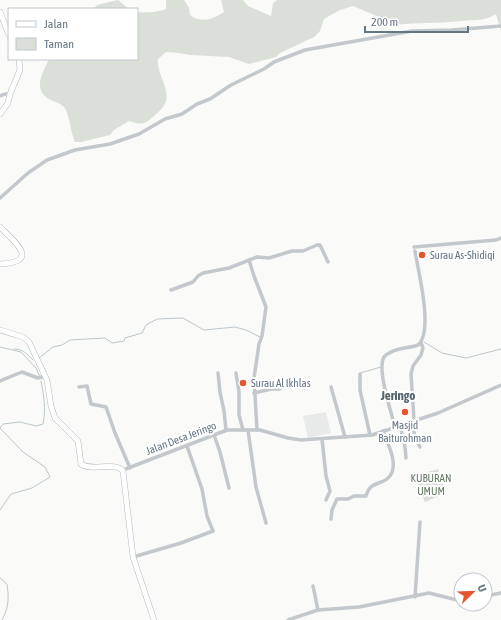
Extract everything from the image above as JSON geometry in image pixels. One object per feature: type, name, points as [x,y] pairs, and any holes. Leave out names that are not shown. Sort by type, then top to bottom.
[{"type":"street","points":[[0,12],[8,32]]},
{"type":"street","points":[[0,198],[28,173],[47,160],[76,150],[110,144],[139,134],[165,119],[182,114],[197,104],[210,99],[231,85],[264,69],[274,62],[305,50],[323,45],[354,42],[412,31],[452,30],[501,26]]},
{"type":"street","points":[[0,114],[8,103],[20,70],[19,60]]},
{"type":"street","points":[[0,96],[10,94]]},
{"type":"street","points":[[0,227],[20,247],[22,253],[19,260],[15,263],[0,264]]},
{"type":"street","points":[[420,447],[415,437],[413,421],[411,374],[413,366],[421,355],[423,348],[421,343],[424,332],[425,309],[415,249],[496,240],[501,238]]},
{"type":"street","points":[[171,290],[193,282],[198,276],[204,273],[221,270],[256,257],[269,258],[292,250],[302,251],[318,245],[320,245],[328,262]]},
{"type":"street","points":[[249,260],[266,307],[262,336],[254,371],[257,430]]},
{"type":"street","points":[[0,330],[26,339],[48,384],[52,412],[57,421],[78,441],[81,464],[86,466],[118,468],[123,470],[133,557],[154,620]]},
{"type":"street","points":[[406,458],[405,447],[383,381],[382,358],[395,350],[416,346],[421,343]]},
{"type":"street","points":[[0,381],[22,372],[38,378],[45,376]]},
{"type":"street","points":[[218,373],[226,430]]},
{"type":"street","points":[[236,373],[239,392],[239,415],[243,430]]},
{"type":"street","points":[[360,374],[360,390],[370,435]]},
{"type":"street","name":"Jalan Desa Jeringo","points":[[123,470],[226,430],[257,430],[296,440],[370,435],[438,413],[501,385]]},
{"type":"street","points":[[79,387],[87,386],[91,404],[106,407],[130,468]]},
{"type":"street","points":[[331,388],[345,437]]},
{"type":"street","points":[[254,393],[271,389],[280,390]]},
{"type":"street","points":[[248,430],[256,487],[266,523]]},
{"type":"street","points":[[331,519],[332,510],[337,498],[348,499],[354,496],[366,496],[370,487],[384,480],[390,475],[392,457],[383,431]]},
{"type":"street","points":[[214,435],[229,488]]},
{"type":"street","points":[[322,439],[326,476],[330,491],[330,495],[326,500]]},
{"type":"street","points":[[133,557],[181,543],[213,531],[207,516],[202,489],[187,446]]},
{"type":"street","points":[[415,597],[420,522]]},
{"type":"street","points":[[313,586],[318,610]]},
{"type":"street","points":[[288,620],[318,610],[360,607],[429,593],[453,600]]},
{"type":"shaded area","points":[[326,412],[331,433],[308,438],[303,416]]},
{"type":"green space","points":[[118,0],[128,8],[95,8],[97,5]]},
{"type":"green space","points":[[166,0],[184,0],[189,8],[190,15],[194,18],[207,20],[224,12],[221,0],[243,0],[248,6],[271,16],[273,3],[277,0],[501,0],[501,32],[496,14],[480,20],[390,25],[386,20],[353,6],[340,10],[324,19],[320,31],[314,37],[280,53],[276,57],[249,64],[229,57],[166,52],[158,59],[158,65],[166,89],[166,101],[163,107],[151,119],[140,124],[129,121],[114,130],[110,135],[75,142],[65,108],[45,96],[41,91],[40,81],[49,60],[138,60],[138,12],[152,12],[166,9]]},
{"type":"green space","name":"KUBURAN UMUM","points":[[438,469],[446,493],[425,502],[415,477]]},
{"type":"waterway","points":[[39,358],[53,347],[62,345],[70,340],[105,338],[112,343],[124,341],[125,338],[142,333],[146,325],[157,319],[183,318],[204,330],[235,327],[246,330],[260,337]]},
{"type":"waterway","points":[[424,342],[442,353],[466,358],[501,349]]},
{"type":"waterway","points":[[0,347],[21,352],[36,368],[40,377]]},
{"type":"waterway","points":[[14,349],[22,351],[33,360]]},
{"type":"waterway","points":[[360,373],[381,367]]},
{"type":"waterway","points":[[0,510],[11,494],[32,488],[50,477],[45,467],[23,452],[0,428],[3,424],[20,422],[36,426],[43,424],[44,402],[41,381]]},
{"type":"waterway","points":[[0,578],[7,584],[8,594],[7,607],[2,620]]},
{"type":"place","name":"Surau As-Shidiqi","points":[[422,255]]},
{"type":"place","name":"Surau Al Ikhlas","points":[[243,383]]},
{"type":"place","name":"Masjid Baiturohman","points":[[405,412]]},
{"type":"district","name":"Jeringo","points":[[398,395]]}]
